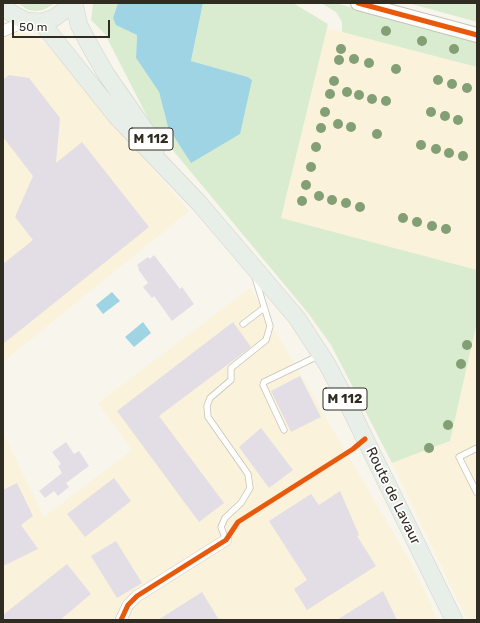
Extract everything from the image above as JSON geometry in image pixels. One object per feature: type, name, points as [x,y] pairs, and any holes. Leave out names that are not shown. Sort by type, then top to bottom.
[{"type":"main road","points":[[3,4],[11,13],[33,22],[54,18],[65,10],[70,3]]},
{"type":"main road","name":"Route de Lavaur","points":[[74,3],[80,25],[106,74],[199,203]]},
{"type":"main road","name":"Route de Lavaur","points":[[33,22],[116,116],[199,203],[297,318],[321,354],[344,398],[454,620]]},
{"type":"street","points":[[358,3],[477,35]]},
{"type":"street","points":[[3,31],[33,22]]},
{"type":"street","points":[[122,620],[128,605],[137,596],[226,540]]},
{"type":"lane","points":[[226,540],[221,527],[225,518],[241,503],[250,488],[248,474],[208,416],[207,406],[210,398],[231,380],[231,368],[266,340],[270,326],[255,280],[255,267]]},
{"type":"lane","points":[[243,324],[264,308]]},
{"type":"lane","points":[[284,430],[263,385],[264,382],[321,354]]},
{"type":"lane","points":[[477,448],[459,457],[477,493]]},
{"type":"shaded area","points":[[3,16],[18,33],[31,34],[47,45],[189,211],[3,362]]},
{"type":"shaded area","points":[[327,28],[477,67],[477,270],[281,219]]},
{"type":"shaded area","points":[[250,288],[411,563],[438,620],[3,620],[3,433],[44,517],[132,450],[98,403]]},
{"type":"shaded area","points":[[477,322],[477,620],[467,620],[392,463],[450,441]]},
{"type":"green space","points":[[18,3],[56,3],[43,10],[36,11],[28,10]]},
{"type":"green space","points":[[93,3],[118,3],[113,18],[137,35],[136,58],[159,92],[168,127],[252,80],[248,77],[191,61],[203,3],[293,3],[328,24],[281,218],[477,270],[477,322],[450,441],[392,463],[331,345],[308,313],[151,124],[105,34],[91,20]]},
{"type":"green space","points":[[321,3],[335,3],[477,42],[477,67],[342,32],[342,22],[336,12]]},
{"type":"green space","points":[[408,3],[477,3],[477,22]]},
{"type":"water","points":[[118,3],[203,3],[191,61],[248,77],[252,80],[240,134],[191,163],[168,127],[159,92],[136,58],[137,35],[116,25],[113,18]]},
{"type":"water","points":[[112,292],[120,301],[103,314],[96,305]]},
{"type":"water","points":[[143,322],[151,333],[134,347],[125,337]]},
{"type":"building","points":[[9,75],[29,78],[60,118],[56,163],[82,142],[149,227],[3,344],[3,264],[33,240],[15,217],[33,176],[3,137],[3,80]]},
{"type":"building","points":[[154,255],[180,289],[182,287],[194,304],[172,321],[154,296],[152,298],[143,287],[148,283],[138,269],[139,268],[137,265],[148,257],[150,259]]},
{"type":"building","points":[[233,322],[251,347],[159,416],[224,503],[199,522],[117,411]]},
{"type":"building","points":[[300,376],[321,417],[291,432],[271,391]]},
{"type":"building","points":[[261,428],[293,470],[269,488],[239,447]]},
{"type":"building","points":[[66,442],[74,454],[79,451],[89,466],[66,483],[69,487],[58,496],[54,491],[45,498],[39,491],[62,473],[58,466],[61,464],[52,452]]},
{"type":"building","points":[[114,478],[131,501],[85,537],[67,514]]},
{"type":"building","points":[[17,483],[33,516],[21,525],[38,549],[3,566],[3,490]]},
{"type":"building","points":[[340,491],[359,535],[357,536],[376,566],[307,610],[294,589],[307,580],[269,521],[311,494],[319,505]]},
{"type":"building","points":[[116,541],[142,583],[117,598],[91,556]]},
{"type":"building","points":[[67,564],[91,594],[60,620],[3,620],[3,615]]},
{"type":"building","points":[[383,591],[397,620],[337,620]]},
{"type":"building","points":[[202,592],[219,620],[158,620]]},
{"type":"cycle path","points":[[358,3],[477,35]]},
{"type":"cycle path","points":[[121,620],[128,605],[137,596],[226,540],[238,522],[353,449],[365,439]]}]
